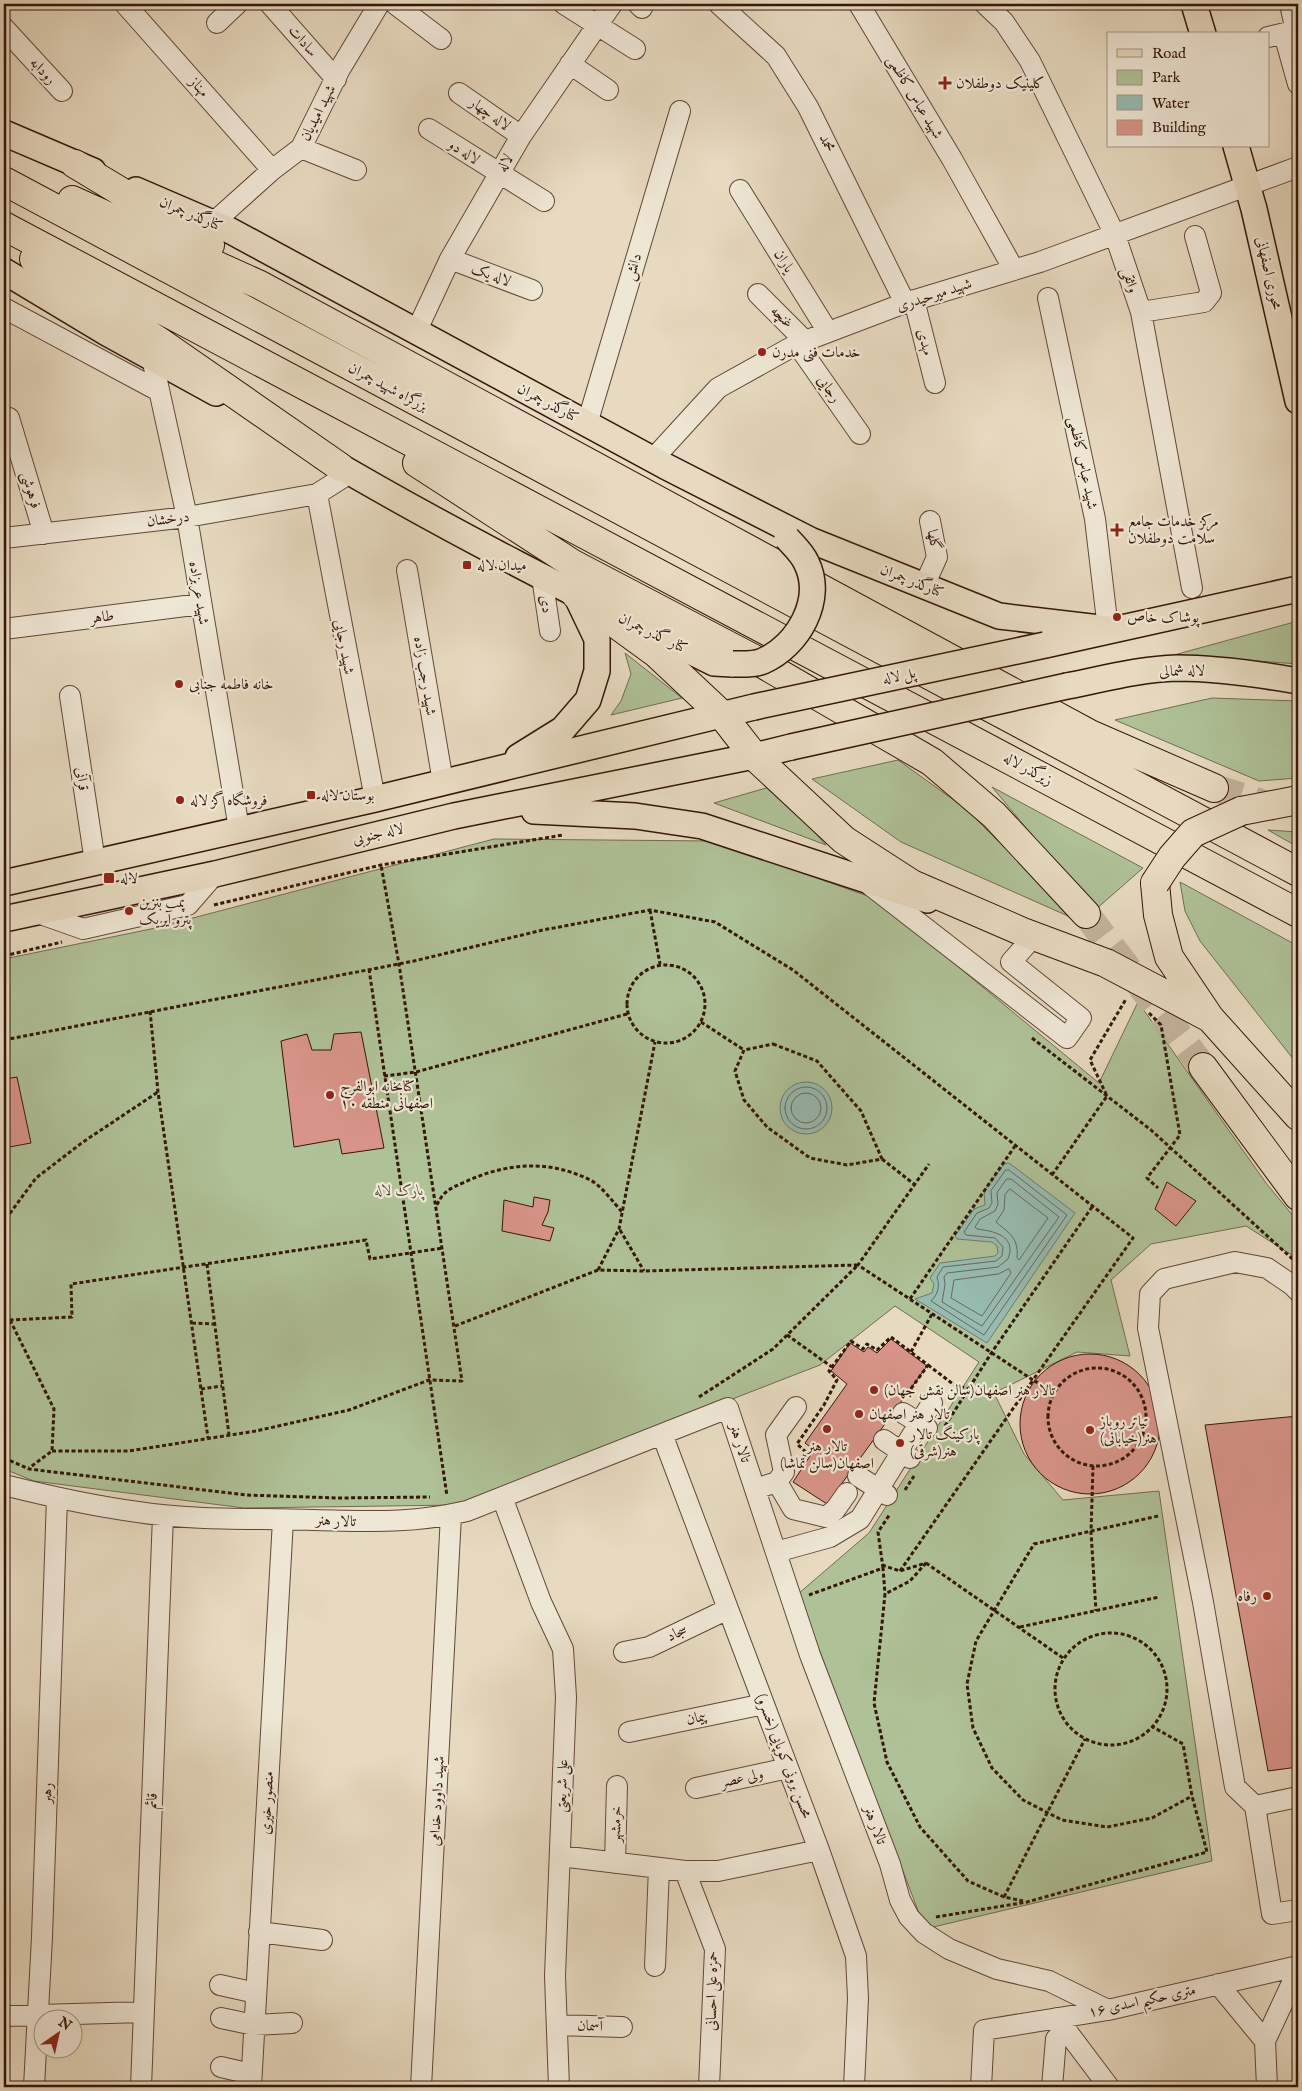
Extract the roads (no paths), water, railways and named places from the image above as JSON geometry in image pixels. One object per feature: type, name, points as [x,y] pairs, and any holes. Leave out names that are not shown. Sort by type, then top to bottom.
[{"type":"highway","points":[[75,164],[408,365]]},
{"type":"highway","points":[[4,171],[106,214],[260,285],[1090,734],[1214,788]]},
{"type":"highway","name":"بزرگراه شهید چمران","points":[[4,181],[772,593],[1298,872]]},
{"type":"highway","points":[[4,226],[260,362],[574,564],[756,660],[932,762],[994,815],[1086,914]]},
{"type":"highway","points":[[4,238],[163,344],[334,480]]},
{"type":"highway","name":"زیرگذر لاله","points":[[260,362],[1298,913]]},
{"type":"highway","points":[[576,595],[657,654],[722,714],[754,756],[844,840],[912,884],[1029,934],[1106,963],[1210,1018]]},
{"type":"highway","points":[[1294,1114],[1210,1018],[1170,957],[1158,915],[1155,883],[1172,857],[1193,833],[1241,811],[1298,800]]},
{"type":"highway","points":[[1203,1067],[1298,1196]]},
{"type":"main road","points":[[1194,4],[1202,32]]},
{"type":"main road","name":"کنارگذر چمران","points":[[4,134],[213,223],[587,424],[810,540],[1000,616],[1108,629]]},
{"type":"main road","name":"محوری اصفهانی","points":[[1237,148],[1298,401]]},
{"type":"main road","points":[[4,271],[152,358],[334,480],[442,524],[576,595],[597,639],[597,671],[588,700],[563,729],[499,770]]},
{"type":"main road","name":"کنار گذر چمران","points":[[576,595],[714,663],[762,662],[780,651],[796,636],[807,615],[812,588],[806,563],[787,538],[744,506]]},
{"type":"main road","points":[[1108,629],[1298,589]]},
{"type":"main road","name":"پل لاله","points":[[722,714],[1108,629]]},
{"type":"main road","name":"لاله شمالی","points":[[791,747],[1124,674],[1176,668],[1248,672],[1298,681]]},
{"type":"main road","points":[[4,884],[499,770],[722,714]]},
{"type":"main road","name":"لاله جنوبی","points":[[4,919],[215,874],[487,810],[791,747]]},
{"type":"main road","points":[[487,810],[635,816],[702,826],[1029,934]]},
{"type":"street","name":"مهناز","points":[[125,4],[272,170]]},
{"type":"street","points":[[217,23],[237,4]]},
{"type":"street","name":"سادات","points":[[270,4],[336,79]]},
{"type":"street","name":"شهید امیدیان","points":[[213,223],[272,170],[301,148],[336,79],[379,4]]},
{"type":"street","points":[[394,4],[441,39]]},
{"type":"street","points":[[564,4],[635,49]]},
{"type":"street","name":"لاله","points":[[416,332],[450,259],[521,136],[612,4]]},
{"type":"street","name":"محمد","points":[[719,4],[776,56],[808,107],[910,302]]},
{"type":"street","name":"شهید عباس کاظمی","points":[[859,4],[952,159],[1014,270]]},
{"type":"street","name":"واثقی","points":[[985,4],[1004,22],[1030,61],[1116,235],[1141,312],[1192,588]]},
{"type":"street","points":[[1290,4],[1287,33],[1298,84]]},
{"type":"street","name":"رودابه","points":[[4,28],[62,91]]},
{"type":"street","points":[[570,64],[608,90]]},
{"type":"street","name":"لاله چهار","points":[[459,92],[521,136]]},
{"type":"street","name":"دانش","points":[[587,424],[680,111]]},
{"type":"street","name":"لاله دو","points":[[429,129],[544,201]]},
{"type":"street","points":[[301,148],[356,170]]},
{"type":"street","name":"شهید میرحیدری","points":[[653,459],[718,388],[801,342],[910,302],[1014,270],[1116,235],[1246,184],[1298,167]]},
{"type":"street","name":"یاران","points":[[740,190],[828,332]]},
{"type":"street","points":[[1141,312],[1204,302],[1208,298],[1211,293],[1195,236]]},
{"type":"street","name":"لاله یک","points":[[450,259],[532,290]]},
{"type":"street","name":"غنچه","points":[[758,294],[801,342]]},
{"type":"street","name":"شهید عباس کاظمی","points":[[1048,298],[1095,519],[1108,629]]},
{"type":"street","name":"مهدی","points":[[910,302],[935,383]]},
{"type":"street","points":[[7,314],[158,390]]},
{"type":"street","name":"رجایی","points":[[801,342],[860,434]]},
{"type":"street","name":"شهید عربزاده","points":[[152,358],[187,517],[239,829]]},
{"type":"street","name":"فرهوشی","points":[[9,418],[44,534]]},
{"type":"street","name":"درخشان","points":[[4,538],[187,517],[334,480]]},
{"type":"street","name":"شهید رجایی","points":[[334,480],[374,799]]},
{"type":"street","name":"گلها","points":[[924,586],[937,557],[930,521]]},
{"type":"street","name":"شهید رجب زاده","points":[[408,570],[443,782]]},
{"type":"street","name":"دی","points":[[542,577],[550,631]]},
{"type":"street","name":"طاهر","points":[[4,629],[201,604]]},
{"type":"street","name":"قرآنی","points":[[70,696],[94,862]]},
{"type":"street","points":[[863,879],[1067,1038],[1080,1018],[1011,962],[1029,934]]},
{"type":"street","points":[[1298,1291],[1267,1268],[1235,1262],[1164,1279],[1150,1294],[1148,1328],[1203,1602],[1235,1788],[1255,1806],[1272,1914],[1298,1910]]},
{"type":"street","points":[[776,1552],[830,1537],[860,1519],[882,1492],[905,1455],[913,1416],[924,1398]]},
{"type":"street","points":[[755,1489],[777,1482],[784,1472],[776,1435],[796,1407]]},
{"type":"street","name":"تالار هنر","points":[[4,1485],[57,1498],[163,1515],[213,1519],[392,1523],[449,1506],[468,1512],[728,1408],[810,1655],[890,1864],[900,1900],[909,1917],[924,1933],[949,1949],[997,1969],[1049,1981],[1108,2010]]},
{"type":"street","name":"محسن برونی کوپایی (خسرو)","points":[[662,1434],[819,1850],[856,1956],[858,1998],[854,2087]]},
{"type":"street","points":[[884,1440],[905,1455]]},
{"type":"street","points":[[858,1476],[882,1492]]},
{"type":"street","points":[[777,1482],[793,1509],[826,1517],[835,1510],[847,1493]]},
{"type":"street","name":"علی شریعتی","points":[[502,1497],[541,1602],[563,1649],[566,1697],[555,1976],[559,2087]]},
{"type":"street","name":"رهبر","points":[[38,2008],[57,1498]]},
{"type":"street","name":"شهید داوود خدامی","points":[[422,2087],[449,1506]]},
{"type":"street","name":"قائم","points":[[140,2087],[163,1515]]},
{"type":"street","name":"منصور خیری","points":[[251,2081],[283,1520]]},
{"type":"street","name":"سجاد","points":[[624,1652],[649,1647],[728,1609]]},
{"type":"street","name":"پیمان","points":[[629,1732],[764,1704]]},
{"type":"street","name":"ولی عصر","points":[[696,1788],[788,1768]]},
{"type":"street","name":"خرمشهر","points":[[615,1863],[618,1786]]},
{"type":"street","points":[[1255,1806],[1298,1796]]},
{"type":"street","points":[[560,1856],[685,1871],[718,1871],[819,1850]]},
{"type":"street","points":[[655,1966],[659,1868]]},
{"type":"street","name":"حمزه علی احسانی","points":[[685,1871],[715,1949],[709,2087]]},
{"type":"street","points":[[259,1932],[322,1940]]},
{"type":"street","name":"۱۶ متری حکیم اسدی","points":[[981,2087],[984,2030],[1061,2024],[1108,2010],[1298,1966]]},
{"type":"street","points":[[1267,2087],[1265,2041],[1298,1970]]},
{"type":"street","points":[[1218,1984],[1265,2041]]},
{"type":"street","points":[[220,1985],[256,1993]]},
{"type":"street","points":[[82,2013],[144,2012]]},
{"type":"street","points":[[4,2016],[32,2014]]},
{"type":"street","points":[[221,2018],[254,2025],[292,2023]]},
{"type":"street","points":[[1052,2087],[1056,2039],[1061,2024]]},
{"type":"street","points":[[1061,2024],[1109,2087]]},
{"type":"street","name":"آسمان","points":[[557,2025],[622,2027]]},
{"type":"street","name":"رهبر","points":[[34,2087],[36,2058]]},
{"type":"street","points":[[220,2067],[251,2081]]},
{"type":"water","points":[[806,1082],[820,1086],[828,1094],[832,1108],[828,1122],[820,1130],[806,1134],[792,1130],[784,1122],[780,1108],[784,1094],[792,1086]]},
{"type":"water","points":[[1009,1163],[1075,1213],[987,1343],[915,1299],[932,1293],[934,1284],[930,1278],[940,1263],[995,1256],[998,1253],[997,1246],[992,1242],[957,1239],[955,1236],[974,1209],[985,1205],[984,1191],[1004,1164]]},
{"type":"tunnel","points":[[1214,788],[1278,808]]},
{"type":"tunnel","points":[[1086,914],[1203,1067]]},
{"type":"place","name":"کلینیک دوطفلان","points":[[945,83]]},
{"type":"place","name":"خدمات فنی مدرن","points":[[762,352]]},
{"type":"place","name":"مرکز خدمات جامع سلامت دوطفلان","points":[[1117,530]]},
{"type":"place","name":"میدان لاله","points":[[467,565]]},
{"type":"place","name":"پوشاک خاص","points":[[1117,617]]},
{"type":"place","name":"خانه فاطمه جنابی","points":[[179,684]]},
{"type":"place","name":"بوستان لاله","points":[[311,795]]},
{"type":"place","name":"فروشگاه گز لاله","points":[[180,800]]},
{"type":"place","name":"لاله","points":[[109,878]]},
{"type":"place","name":"پمپ بنزین پترو آیریک","points":[[129,911]]},
{"type":"place","name":"کتابخانه ابوالفرج اصفهانی منطقه ۱۰","points":[[330,1095]]},
{"type":"place","name":"تالار هنر اصفهان(سالن نقش جهان)","points":[[874,1390]]},
{"type":"place","name":"تالار هنر اصفهان","points":[[859,1414]]},
{"type":"place","name":"تالار هنر اصفهان(سالن تماشا)","points":[[827,1429]]},
{"type":"place","name":"تیاتر روباز هنر(خیابانی)","points":[[1090,1430]]},
{"type":"place","name":"پارکینگ تالار هنر(شرقی)","points":[[900,1443]]},
{"type":"place","name":"رفاه","points":[[1267,1596]]},
{"type":"park label","name":"پارک لاله","points":[[399,1190]]}]
